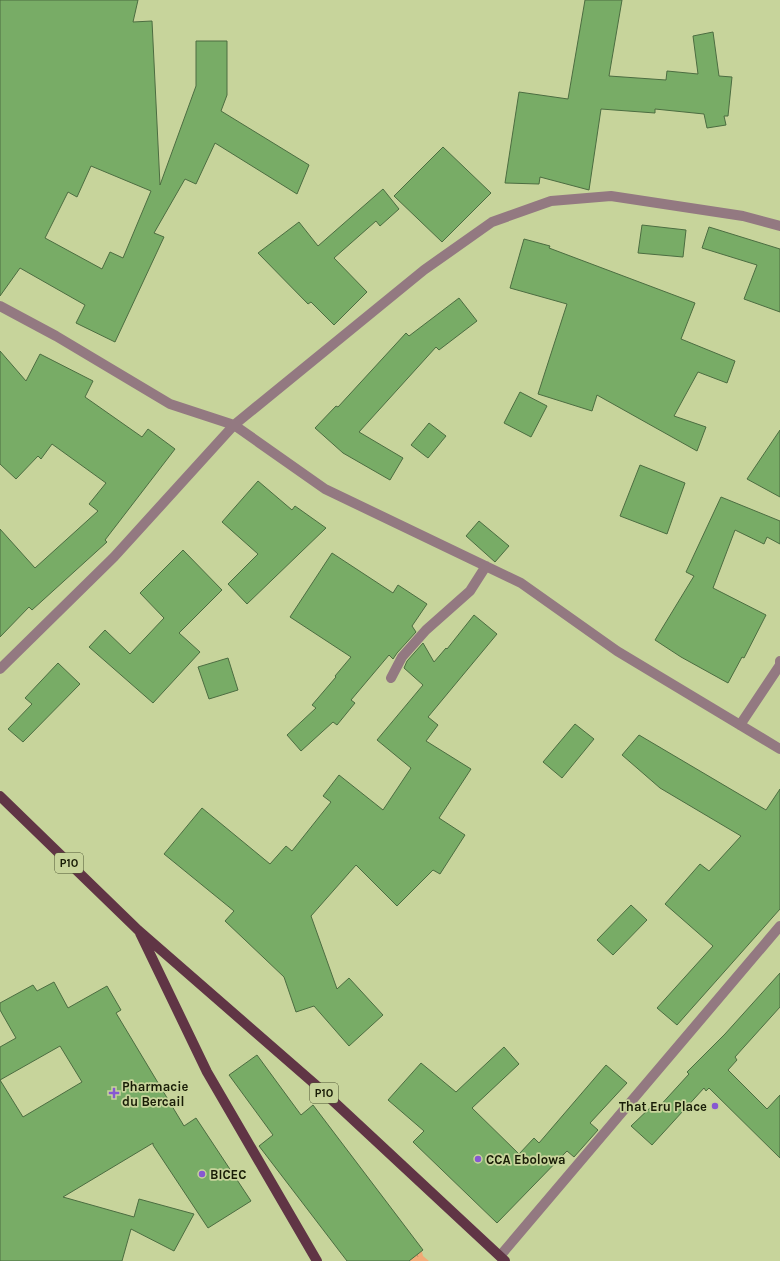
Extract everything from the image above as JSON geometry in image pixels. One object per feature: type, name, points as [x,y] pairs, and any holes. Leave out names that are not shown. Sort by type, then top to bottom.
[{"type":"main road","name":"P10","points":[[0,796],[138,930],[316,1086],[502,1258]]},
{"type":"main road","name":"P10","points":[[138,930],[207,1072],[317,1261]]},
{"type":"street","points":[[0,669],[114,557],[234,425],[424,270],[492,222],[551,201],[611,196],[743,216],[780,226]]},
{"type":"street","points":[[0,306],[56,336],[170,404],[234,425],[325,489],[521,583],[617,650],[780,749]]},
{"type":"street","points":[[391,678],[402,657],[426,630],[470,591],[486,566]]},
{"type":"street","points":[[740,725],[780,665],[780,661]]},
{"type":"street","points":[[502,1258],[780,926]]},
{"type":"green space","points":[[421,1248],[423,1256],[429,1261],[409,1261]]},
{"type":"building","points":[[0,0],[138,0],[133,22],[152,21],[160,185],[196,86],[196,41],[227,41],[227,95],[221,111],[309,165],[297,194],[215,143],[196,184],[185,179],[154,233],[164,237],[115,342],[76,323],[85,305],[20,268],[0,296]],"holes":[[[91,166],[151,191],[123,258],[110,252],[102,269],[45,238],[68,192],[77,197]]]},
{"type":"building","points":[[585,0],[622,0],[609,76],[666,80],[667,71],[698,74],[693,36],[713,32],[719,76],[732,77],[728,116],[724,116],[726,125],[707,128],[704,114],[655,109],[655,113],[601,109],[589,190],[540,177],[539,184],[505,183],[519,92],[568,99]]},
{"type":"building","points":[[443,147],[491,193],[442,242],[394,196]]},
{"type":"building","points":[[383,189],[399,209],[380,226],[376,221],[334,258],[367,292],[334,325],[311,302],[308,304],[258,253],[299,222],[318,246]]},
{"type":"building","points":[[642,225],[686,230],[683,257],[638,253]]},
{"type":"building","points":[[709,227],[780,249],[780,312],[744,299],[757,265],[702,248]]},
{"type":"building","points":[[524,239],[550,246],[549,248],[695,303],[681,339],[735,361],[727,383],[698,372],[674,416],[706,427],[697,451],[597,395],[592,411],[538,394],[567,304],[510,288]]},
{"type":"building","points":[[459,298],[477,321],[439,350],[436,347],[359,432],[403,458],[390,480],[343,453],[315,428],[336,406],[338,407],[406,333],[409,336]]},
{"type":"building","points":[[0,351],[26,381],[40,354],[93,381],[85,397],[142,437],[148,429],[175,449],[105,540],[107,542],[32,610],[29,607],[0,637],[0,529],[35,568],[98,511],[89,504],[106,483],[52,444],[41,459],[38,456],[16,479],[0,464]]},
{"type":"building","points":[[520,392],[547,406],[531,437],[504,423]]},
{"type":"building","points":[[429,423],[446,436],[428,458],[411,445]]},
{"type":"building","points":[[780,430],[780,497],[747,479]]},
{"type":"building","points":[[640,465],[685,483],[667,534],[620,516]]},
{"type":"building","points":[[258,481],[292,510],[295,506],[326,528],[247,604],[228,584],[258,554],[222,522]]},
{"type":"building","points":[[721,497],[780,521],[780,544],[767,537],[764,544],[735,530],[713,588],[766,615],[744,658],[742,657],[728,683],[681,657],[655,640],[694,576],[686,572]]},
{"type":"building","points":[[479,521],[509,546],[495,562],[466,536]]},
{"type":"building","points":[[183,550],[222,590],[179,633],[200,652],[153,703],[89,647],[105,630],[130,654],[164,618],[140,593]]},
{"type":"building","points":[[332,553],[393,593],[398,585],[427,604],[412,626],[416,632],[393,659],[389,655],[351,700],[355,703],[337,725],[333,722],[301,751],[287,735],[316,708],[312,705],[351,657],[290,617]]},
{"type":"building","points":[[474,615],[497,634],[428,717],[438,725],[426,741],[471,769],[439,818],[465,835],[440,874],[433,870],[397,906],[356,865],[311,916],[337,989],[349,978],[383,1015],[349,1046],[314,1006],[296,1012],[284,977],[225,921],[234,911],[164,854],[202,808],[270,864],[286,846],[292,851],[331,802],[323,796],[339,775],[383,810],[411,768],[377,740],[423,685],[404,668],[407,661],[423,643],[434,662],[446,648],[447,649]]},
{"type":"building","points":[[228,658],[238,690],[209,699],[198,667]]},
{"type":"building","points":[[58,663],[80,684],[23,742],[8,729],[32,704],[25,698]]},
{"type":"building","points":[[575,724],[594,739],[562,778],[543,762]]},
{"type":"building","points":[[639,735],[766,810],[780,789],[780,909],[677,1025],[657,1008],[713,946],[665,904],[700,864],[709,871],[741,836],[660,788],[622,755]]},
{"type":"building","points":[[631,905],[647,920],[613,955],[597,940]]},
{"type":"building","points":[[780,973],[780,1007],[735,1057],[737,1060],[728,1070],[767,1109],[780,1095],[780,1158],[709,1088],[706,1091],[704,1088],[652,1145],[631,1126],[653,1105],[657,1109],[689,1074],[687,1072],[725,1034]]},
{"type":"building","points":[[54,982],[68,1008],[107,986],[121,1010],[116,1013],[184,1126],[196,1118],[251,1201],[208,1228],[153,1143],[63,1197],[134,1217],[139,1199],[194,1214],[174,1251],[131,1229],[122,1261],[0,1261],[0,1080],[0,1047],[16,1038],[0,1010],[0,1003],[33,985],[37,991]],"holes":[[[60,1046],[82,1082],[23,1117],[0,1080]]]},
{"type":"building","points":[[504,1047],[519,1064],[472,1108],[519,1154],[534,1138],[539,1143],[606,1065],[627,1083],[590,1123],[598,1130],[574,1157],[567,1151],[497,1223],[413,1142],[424,1131],[388,1100],[421,1063],[456,1092]]},
{"type":"building","points":[[257,1055],[301,1115],[313,1105],[423,1250],[409,1261],[347,1261],[259,1146],[273,1135],[229,1075]]},
{"type":"place","name":"Pharmacie du Bercail","points":[[114,1093]]},
{"type":"place","name":"That Eru Place","points":[[715,1106]]},
{"type":"place","name":"CCA Ebolowa","points":[[478,1159]]},
{"type":"place","name":"BICEC","points":[[202,1174]]}]
